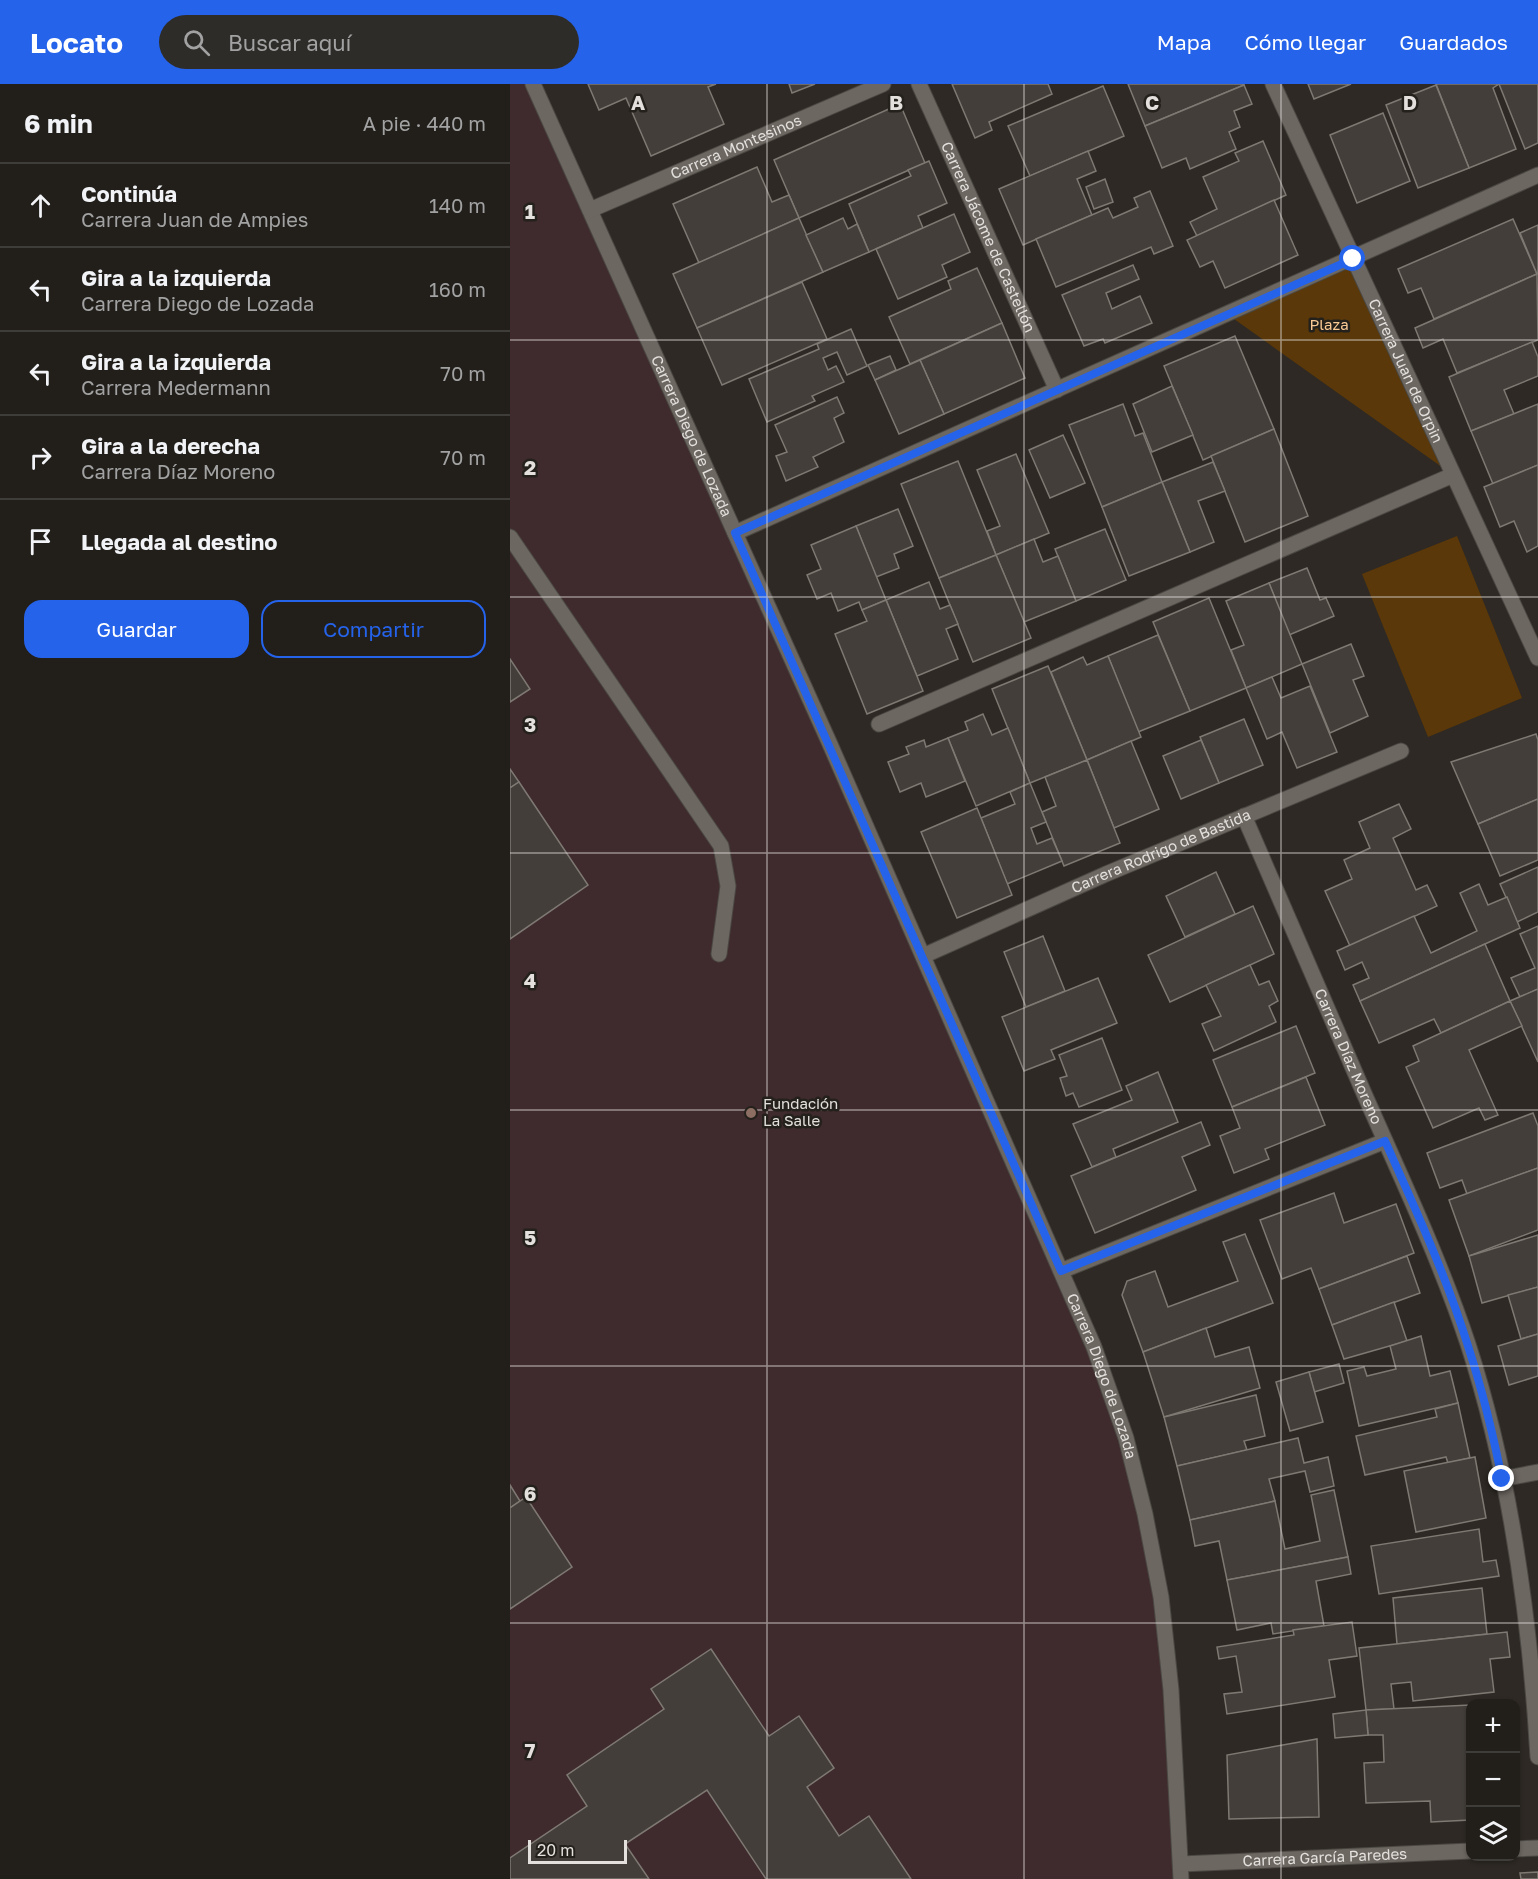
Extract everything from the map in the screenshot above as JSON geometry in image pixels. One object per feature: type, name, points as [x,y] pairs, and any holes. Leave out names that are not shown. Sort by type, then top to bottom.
[{"type":"street","name":"Carrera Diego de Lozada","points":[[533,84],[923,956],[1094,1347],[1122,1428],[1147,1524],[1161,1597],[1171,1690],[1181,1871]]},
{"type":"street","name":"Carrera Montesinos","points":[[590,210],[883,84]]},
{"type":"street","name":"Carrera Jácome de Castellón","points":[[919,84],[1057,390]]},
{"type":"street","name":"Carrera Juan de Orpin","points":[[1273,84],[1538,658]]},
{"type":"street","points":[[735,533],[1538,175]]},
{"type":"street","points":[[879,724],[1453,474]]},
{"type":"street","points":[[510,537],[720,846],[728,886],[719,954]]},
{"type":"street","name":"Carrera Rodrigo de Bastida","points":[[923,956],[1106,874],[1401,751]]},
{"type":"street","name":"Carrera Díaz Moreno","points":[[1244,816],[1424,1228],[1468,1344],[1489,1418],[1525,1608],[1534,1681],[1538,1757]]},
{"type":"street","points":[[1061,1271],[1385,1141]]},
{"type":"street","points":[[1502,1479],[1538,1472]]},
{"type":"street","points":[[1520,1849],[1538,1848]]},
{"type":"street","name":"Carrera García Paredes","points":[[1181,1871],[1466,1851]]},
{"type":"shaded area","name":"Fundación La Salle","points":[[510,84],[533,84],[1094,1347],[1161,1597],[1181,1879],[510,1879]]},
{"type":"green space","name":"Plaza","points":[[1353,259],[1453,475],[1227,314]]},
{"type":"green space","points":[[1457,536],[1522,698],[1428,737],[1362,574]]},
{"type":"building","points":[[588,84],[716,84],[708,87],[724,124],[651,156],[626,98],[599,110]]},
{"type":"building","points":[[789,84],[815,84],[792,93]]},
{"type":"building","points":[[952,84],[1048,84],[1052,94],[989,122],[992,130],[975,138]]},
{"type":"building","points":[[1128,84],[1243,84],[1244,85],[1145,126]]},
{"type":"building","points":[[1308,84],[1351,84],[1314,99]]},
{"type":"building","points":[[1436,84],[1499,84],[1493,88],[1516,149],[1469,168]]},
{"type":"building","points":[[1499,84],[1538,84],[1538,143],[1525,149]]},
{"type":"building","points":[[1244,85],[1252,104],[1234,111],[1240,127],[1229,132],[1236,149],[1190,169],[1186,158],[1162,168],[1145,126]]},
{"type":"building","points":[[1436,85],[1469,168],[1418,188],[1386,105]]},
{"type":"building","points":[[1103,86],[1124,136],[1030,176],[1008,126]]},
{"type":"building","points":[[900,104],[925,163],[799,218],[774,160]]},
{"type":"building","points":[[1383,113],[1410,181],[1357,203],[1330,135]]},
{"type":"building","points":[[1263,141],[1286,195],[1197,236],[1190,222],[1217,209],[1203,177],[1239,161],[1235,153]]},
{"type":"building","points":[[1088,151],[1096,171],[1077,179],[1092,215],[1023,245],[999,189]]},
{"type":"building","points":[[929,161],[947,203],[918,216],[923,228],[869,252],[849,204],[911,176],[908,170]]},
{"type":"building","points":[[757,167],[772,202],[789,195],[799,218],[699,263],[673,204]]},
{"type":"building","points":[[1105,179],[1113,202],[1094,209],[1086,187]]},
{"type":"building","points":[[1150,191],[1173,246],[1154,254],[1151,247],[1056,287],[1036,239],[1108,208],[1113,218],[1138,207],[1134,198]]},
{"type":"building","points":[[1274,200],[1298,255],[1225,288],[1213,261],[1200,267],[1187,240]]},
{"type":"building","points":[[954,214],[970,252],[942,265],[947,277],[898,299],[876,249]]},
{"type":"building","points":[[799,218],[823,272],[697,328],[673,274]]},
{"type":"building","points":[[843,218],[848,229],[857,224],[869,252],[823,272],[806,235]]},
{"type":"building","points":[[1513,219],[1537,274],[1434,319],[1421,288],[1408,293],[1398,269]]},
{"type":"building","points":[[1538,225],[1538,274],[1537,274],[1520,233]]},
{"type":"building","points":[[1133,265],[1139,279],[1106,293],[1112,309],[1140,296],[1152,323],[1105,343],[1103,339],[1084,346],[1062,295]]},
{"type":"building","points":[[977,268],[1002,323],[910,364],[889,317],[951,289],[948,281]]},
{"type":"building","points":[[1537,274],[1538,340],[1457,373],[1443,339],[1423,348],[1415,328]]},
{"type":"building","points":[[802,282],[827,339],[722,385],[697,328]]},
{"type":"building","points":[[1002,323],[1025,378],[944,414],[920,360]]},
{"type":"building","points":[[851,329],[867,366],[847,375],[837,352],[823,358],[828,370],[836,366],[844,382],[812,396],[815,401],[767,422],[749,379],[819,349],[817,344]]},
{"type":"building","points":[[1235,336],[1274,429],[1203,460],[1164,366]]},
{"type":"building","points":[[1532,342],[1538,357],[1538,376],[1504,390],[1514,414],[1471,431],[1449,377]]},
{"type":"building","points":[[890,356],[896,370],[875,380],[868,365]]},
{"type":"building","points":[[920,360],[944,414],[899,434],[875,380]]},
{"type":"building","points":[[1172,386],[1193,435],[1152,452],[1133,404]]},
{"type":"building","points":[[837,397],[844,413],[834,418],[844,442],[813,457],[818,467],[786,481],[776,456],[787,452],[775,425]]},
{"type":"building","points":[[1123,404],[1135,436],[1143,433],[1162,482],[1102,507],[1069,425]]},
{"type":"building","points":[[1538,404],[1538,465],[1493,484],[1471,431]]},
{"type":"building","points":[[1274,429],[1308,516],[1245,542],[1211,456]]},
{"type":"building","points":[[1063,435],[1085,483],[1050,498],[1029,450]]},
{"type":"building","points":[[1016,454],[1049,533],[996,555],[987,531],[1000,526],[977,470]]},
{"type":"building","points":[[958,461],[996,555],[939,578],[901,484]]},
{"type":"building","points":[[1213,462],[1225,491],[1198,501],[1214,542],[1190,552],[1162,482]]},
{"type":"building","points":[[1538,465],[1538,546],[1527,552],[1514,521],[1500,527],[1484,487]]},
{"type":"building","points":[[1162,482],[1190,552],[1129,576],[1102,507]]},
{"type":"building","points":[[898,509],[913,546],[894,554],[899,568],[876,577],[856,526]]},
{"type":"building","points":[[856,526],[886,600],[862,610],[859,602],[838,611],[831,593],[817,599],[807,575],[821,569],[811,545]]},
{"type":"building","points":[[1105,529],[1126,580],[1076,601],[1055,549]]},
{"type":"building","points":[[1034,539],[1043,562],[1058,556],[1076,601],[1024,622],[996,555]]},
{"type":"building","points":[[996,555],[1031,638],[973,662],[939,578]]},
{"type":"building","points":[[1307,568],[1320,600],[1326,598],[1334,616],[1289,635],[1269,583]]},
{"type":"building","points":[[929,582],[940,609],[950,605],[958,624],[946,629],[958,659],[917,676],[886,600]]},
{"type":"building","points":[[1269,583],[1302,664],[1246,688],[1231,650],[1244,645],[1226,601]]},
{"type":"building","points":[[1209,598],[1246,688],[1190,711],[1153,622]]},
{"type":"building","points":[[886,600],[923,691],[867,714],[835,634],[867,621],[862,610]]},
{"type":"building","points":[[1158,635],[1190,711],[1138,732],[1108,656]]},
{"type":"building","points":[[1351,644],[1364,676],[1353,680],[1368,716],[1330,733],[1302,664]]},
{"type":"building","points":[[1108,656],[1141,737],[1087,760],[1051,672],[1083,657],[1087,665]]},
{"type":"building","points":[[510,659],[530,689],[510,702]]},
{"type":"building","points":[[1048,666],[1087,760],[1030,783],[992,689]]},
{"type":"building","points":[[1272,677],[1281,698],[1310,686],[1337,752],[1297,768],[1282,732],[1267,739],[1246,688]]},
{"type":"building","points":[[983,714],[992,735],[1008,728],[1030,783],[976,806],[948,738],[968,730],[965,722]]},
{"type":"building","points":[[1244,719],[1263,765],[1219,783],[1200,737]]},
{"type":"building","points":[[1536,734],[1538,740],[1538,799],[1478,824],[1451,762]]},
{"type":"building","points":[[948,738],[965,781],[926,797],[921,783],[900,792],[888,762],[909,754],[906,747],[924,740],[926,747]]},
{"type":"building","points":[[1201,740],[1219,783],[1181,799],[1163,756]]},
{"type":"building","points":[[1131,741],[1159,809],[1114,828],[1087,760]]},
{"type":"building","points":[[1087,760],[1120,843],[1064,866],[1042,812],[1056,806],[1045,777]]},
{"type":"building","points":[[510,769],[519,782],[510,788]]},
{"type":"building","points":[[519,782],[588,885],[510,939],[510,788]]},
{"type":"building","points":[[1030,783],[1046,822],[1031,828],[1037,844],[1052,838],[1062,861],[1007,884],[981,818],[1015,804],[1010,792]]},
{"type":"building","points":[[1538,799],[1538,860],[1500,876],[1478,824]]},
{"type":"building","points":[[1399,804],[1411,829],[1393,838],[1416,890],[1427,885],[1437,906],[1350,946],[1325,891],[1352,879],[1344,860],[1370,848],[1359,822]]},
{"type":"building","points":[[977,808],[1012,895],[957,918],[921,832]]},
{"type":"building","points":[[1538,867],[1538,912],[1517,922],[1500,884]]},
{"type":"building","points":[[1216,872],[1235,914],[1185,937],[1166,896]]},
{"type":"building","points":[[1479,884],[1488,905],[1507,897],[1520,928],[1360,1001],[1353,985],[1369,978],[1362,962],[1345,970],[1337,951],[1414,916],[1431,953],[1477,931],[1460,893]]},
{"type":"building","points":[[1253,906],[1274,954],[1170,1002],[1148,955]]},
{"type":"building","points":[[1538,926],[1538,989],[1520,997],[1511,978],[1535,968],[1520,934]]},
{"type":"building","points":[[1043,936],[1065,991],[1026,1007],[1004,952]]},
{"type":"building","points":[[1485,944],[1510,1001],[1441,1033],[1434,1019],[1379,1043],[1360,1001]]},
{"type":"building","points":[[1250,965],[1259,985],[1269,981],[1278,1001],[1269,1006],[1276,1022],[1214,1051],[1202,1024],[1221,1016],[1206,985]]},
{"type":"building","points":[[1098,978],[1117,1023],[1051,1050],[1055,1059],[1024,1071],[1002,1017]]},
{"type":"building","points":[[1538,989],[1538,1062],[1510,1001]]},
{"type":"building","points":[[1510,1001],[1522,1026],[1469,1050],[1498,1115],[1485,1120],[1479,1108],[1433,1128],[1406,1067],[1419,1061],[1413,1046]]},
{"type":"building","points":[[1296,1026],[1315,1073],[1232,1107],[1213,1060]]},
{"type":"building","points":[[1102,1038],[1122,1090],[1079,1107],[1073,1093],[1066,1096],[1060,1078],[1067,1076],[1059,1055]]},
{"type":"building","points":[[1158,1072],[1178,1122],[1113,1149],[1116,1157],[1092,1167],[1073,1124],[1132,1100],[1126,1086]]},
{"type":"building","points":[[1306,1077],[1325,1125],[1265,1149],[1269,1159],[1234,1173],[1220,1136],[1240,1128],[1232,1107]]},
{"type":"building","points":[[1533,1113],[1538,1126],[1538,1168],[1467,1194],[1462,1180],[1440,1188],[1427,1153]]},
{"type":"building","points":[[1201,1122],[1210,1145],[1182,1157],[1196,1190],[1095,1233],[1071,1176]]},
{"type":"building","points":[[1538,1168],[1538,1230],[1469,1256],[1449,1200]]},
{"type":"building","points":[[1334,1193],[1344,1223],[1396,1204],[1414,1253],[1319,1289],[1311,1268],[1282,1279],[1260,1220]]},
{"type":"building","points":[[1245,1234],[1273,1303],[1143,1352],[1122,1295],[1127,1281],[1155,1271],[1168,1307],[1238,1281],[1223,1242]]},
{"type":"building","points":[[1538,1235],[1538,1287],[1482,1303],[1469,1256]]},
{"type":"building","points":[[1407,1256],[1420,1293],[1332,1325],[1319,1289]]},
{"type":"building","points":[[1538,1287],[1538,1334],[1521,1339],[1508,1295]]},
{"type":"building","points":[[1394,1302],[1407,1341],[1344,1359],[1332,1325]]},
{"type":"building","points":[[1206,1328],[1215,1357],[1249,1347],[1260,1388],[1164,1417],[1143,1352]]},
{"type":"building","points":[[1538,1334],[1538,1376],[1509,1385],[1498,1346]]},
{"type":"building","points":[[1421,1336],[1430,1376],[1450,1371],[1458,1403],[1359,1426],[1347,1371],[1364,1367],[1367,1376],[1396,1369],[1390,1346]]},
{"type":"building","points":[[1339,1364],[1344,1383],[1314,1392],[1309,1372]]},
{"type":"building","points":[[1309,1372],[1323,1422],[1290,1431],[1276,1382]]},
{"type":"building","points":[[1256,1395],[1265,1436],[1244,1441],[1247,1450],[1177,1466],[1164,1417]]},
{"type":"building","points":[[1458,1403],[1470,1458],[1448,1463],[1446,1457],[1365,1475],[1356,1436],[1437,1417],[1435,1409]]},
{"type":"building","points":[[1298,1438],[1304,1463],[1328,1457],[1334,1486],[1310,1492],[1305,1471],[1269,1479],[1275,1501],[1190,1520],[1177,1466]]},
{"type":"building","points":[[1475,1457],[1486,1518],[1416,1532],[1404,1471]]},
{"type":"building","points":[[510,1485],[520,1501],[510,1508]]},
{"type":"building","points":[[1334,1490],[1348,1557],[1227,1580],[1219,1541],[1195,1546],[1190,1520],[1275,1501],[1285,1549],[1320,1541],[1311,1495]]},
{"type":"building","points":[[526,1497],[572,1567],[510,1609],[510,1508]]},
{"type":"building","points":[[1479,1529],[1483,1562],[1496,1560],[1499,1576],[1379,1594],[1371,1546]]},
{"type":"building","points":[[1348,1557],[1351,1574],[1316,1581],[1324,1626],[1273,1634],[1271,1623],[1237,1630],[1227,1580]]},
{"type":"building","points":[[1482,1588],[1487,1634],[1397,1644],[1393,1598]]},
{"type":"building","points":[[1352,1622],[1357,1656],[1329,1660],[1335,1697],[1227,1714],[1224,1694],[1242,1692],[1236,1656],[1219,1659],[1217,1647],[1294,1635],[1293,1630]]},
{"type":"building","points":[[1507,1632],[1510,1657],[1490,1659],[1494,1692],[1413,1701],[1411,1682],[1391,1684],[1394,1709],[1366,1710],[1359,1648]]},
{"type":"building","points":[[711,1649],[769,1736],[799,1716],[834,1768],[807,1787],[839,1836],[869,1816],[911,1879],[766,1879],[707,1790],[625,1844],[649,1879],[510,1879],[510,1858],[587,1806],[567,1775],[664,1709],[651,1689]]},
{"type":"building","points":[[1466,1705],[1466,1820],[1431,1822],[1430,1801],[1366,1803],[1364,1763],[1384,1762],[1383,1735],[1368,1735],[1366,1710]]},
{"type":"building","points":[[1366,1710],[1368,1735],[1335,1738],[1333,1714]]},
{"type":"building","points":[[1317,1739],[1319,1817],[1229,1819],[1227,1755]]},
{"type":"building","points":[[1538,1872],[1538,1879],[1521,1879],[1520,1873]]},
{"type":"place","name":"Fundación La Salle","points":[[751,1113]]},
{"type":"route","points":[[1353,259],[735,533],[1061,1271],[1385,1141],[1424,1228],[1468,1344],[1489,1418],[1502,1479]]}]
